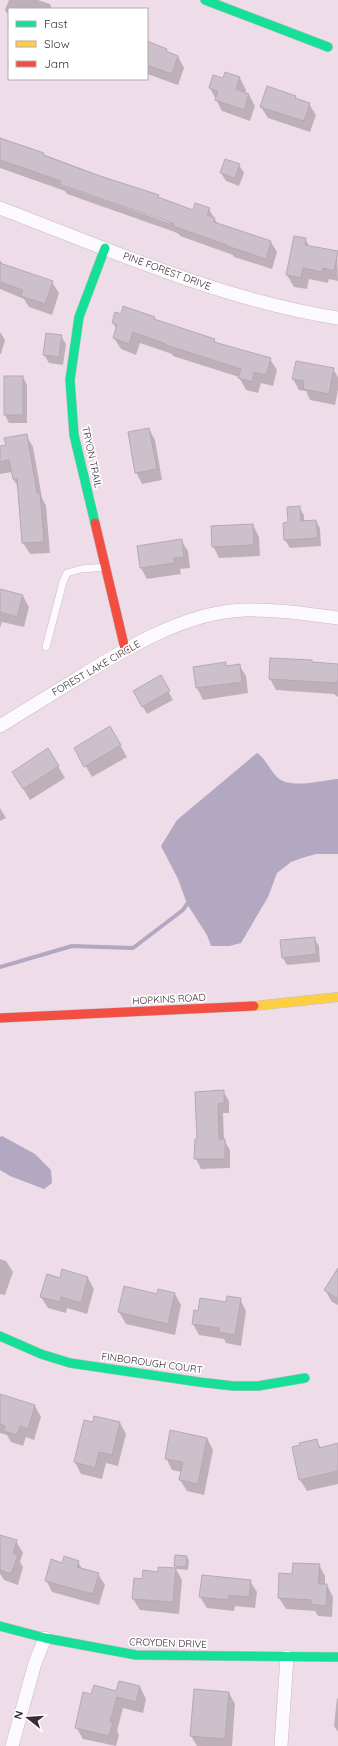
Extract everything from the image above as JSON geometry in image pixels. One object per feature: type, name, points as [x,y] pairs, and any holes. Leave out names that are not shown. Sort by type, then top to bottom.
[{"type":"street","points":[[205,0],[328,47]]},
{"type":"street","name":"PINE FOREST DRIVE","points":[[0,208],[227,293],[299,312],[338,318]]},
{"type":"street","name":"TRYON TRAIL","points":[[105,248],[78,317],[70,380],[74,435],[125,649]]},
{"type":"street","name":"FOREST LAKE CIRCLE","points":[[0,726],[125,649],[168,629],[202,617],[244,610],[291,612],[338,618]]},
{"type":"street","name":"HOPKINS ROAD","points":[[0,1018],[274,1005],[338,997]]},
{"type":"street","name":"FINBOROUGH COURT","points":[[0,1336],[41,1354],[70,1362],[199,1382],[233,1386],[258,1386],[305,1378]]},
{"type":"street","name":"CROYDEN DRIVE","points":[[0,1626],[45,1638],[136,1655],[338,1657]]},
{"type":"street","points":[[12,1746],[35,1663],[45,1638]]},
{"type":"street","points":[[281,1746],[287,1657]]},
{"type":"lane","points":[[46,646],[63,582],[67,573],[81,569],[106,567]]},
{"type":"shaded area","points":[[257,753],[263,758],[277,777],[283,781],[298,784],[338,779],[338,854],[316,854],[291,862],[277,873],[268,897],[241,943],[229,946],[211,946],[207,935],[187,904],[178,879],[161,846],[177,820]]},
{"type":"shaded area","points":[[2,1136],[35,1154],[51,1170],[52,1183],[44,1189],[10,1176],[0,1170],[0,1137]]},
{"type":"building","points":[[148,41],[167,49],[166,51],[178,56],[172,74],[148,65]]},
{"type":"building","points":[[225,72],[240,77],[236,89],[249,94],[244,110],[215,100],[218,91],[209,88],[213,75],[223,78]]},
{"type":"building","points":[[267,86],[296,96],[295,98],[310,103],[304,121],[260,107]]},
{"type":"building","points":[[0,138],[44,153],[43,155],[97,175],[159,195],[158,197],[193,210],[195,203],[210,208],[207,215],[215,218],[214,222],[271,241],[266,259],[173,226],[174,224],[165,220],[60,184],[61,181],[0,160]]},
{"type":"building","points":[[225,159],[240,164],[235,178],[220,173]]},
{"type":"building","points":[[294,236],[306,238],[305,245],[338,251],[334,271],[323,268],[322,272],[303,268],[301,278],[286,275]]},
{"type":"building","points":[[0,263],[53,281],[45,304],[21,296],[23,290],[0,282]]},
{"type":"building","points":[[123,306],[155,317],[154,319],[215,339],[214,342],[271,358],[266,375],[254,372],[252,382],[238,378],[241,369],[166,345],[133,332],[129,344],[113,338],[117,325],[112,323],[115,312],[121,314]]},
{"type":"building","points":[[46,333],[62,335],[59,357],[43,355]]},
{"type":"building","points":[[296,361],[334,368],[329,394],[303,389],[304,381],[292,379]]},
{"type":"building","points":[[4,376],[23,376],[23,415],[4,415]]},
{"type":"building","points":[[149,428],[157,469],[135,473],[128,432]]},
{"type":"building","points":[[27,434],[37,493],[40,493],[44,542],[22,543],[17,479],[13,479],[9,460],[0,462],[0,446],[6,445],[4,438]]},
{"type":"building","points":[[300,506],[301,521],[316,520],[318,538],[284,540],[283,523],[288,522],[287,507]]},
{"type":"building","points":[[253,524],[254,545],[212,547],[211,526]]},
{"type":"building","points":[[182,539],[184,557],[174,558],[175,563],[140,568],[137,546]]},
{"type":"building","points":[[0,589],[23,595],[17,617],[0,612]]},
{"type":"building","points":[[270,658],[312,660],[312,662],[338,664],[338,683],[269,679]]},
{"type":"building","points":[[226,662],[226,666],[240,664],[242,682],[196,688],[193,667]]},
{"type":"building","points":[[161,675],[170,691],[142,707],[133,691]]},
{"type":"building","points":[[110,726],[121,745],[84,767],[74,748]]},
{"type":"building","points":[[48,748],[59,766],[23,789],[12,772]]},
{"type":"building","points":[[315,937],[316,954],[282,958],[280,940]]},
{"type":"building","points":[[224,1090],[224,1103],[218,1104],[219,1139],[225,1139],[225,1159],[194,1159],[195,1139],[197,1139],[195,1092]]},
{"type":"building","points":[[338,1268],[338,1299],[324,1290]]},
{"type":"building","points":[[62,1269],[88,1277],[81,1303],[61,1297],[60,1302],[40,1297],[47,1274],[60,1278]]},
{"type":"building","points":[[124,1286],[157,1294],[158,1289],[175,1293],[168,1324],[118,1312]]},
{"type":"building","points":[[227,1296],[241,1298],[235,1335],[219,1332],[219,1328],[192,1324],[194,1310],[198,1311],[200,1298],[226,1302]]},
{"type":"building","points":[[0,1394],[35,1405],[28,1429],[20,1426],[17,1435],[3,1431],[5,1426],[0,1424]]},
{"type":"building","points":[[94,1416],[120,1422],[112,1455],[99,1452],[95,1468],[74,1462],[84,1420],[93,1422]]},
{"type":"building","points":[[170,1430],[207,1438],[198,1484],[179,1480],[183,1462],[165,1459]]},
{"type":"building","points":[[317,1439],[319,1448],[338,1443],[338,1471],[299,1480],[292,1447],[300,1445],[299,1443]]},
{"type":"building","points":[[0,1535],[17,1540],[13,1553],[18,1555],[11,1574],[0,1570]]},
{"type":"building","points":[[175,1555],[187,1556],[186,1567],[174,1566]]},
{"type":"building","points":[[64,1556],[79,1561],[77,1567],[99,1573],[93,1594],[45,1581],[51,1559],[62,1563]]},
{"type":"building","points":[[293,1563],[320,1564],[318,1584],[327,1584],[326,1606],[311,1604],[311,1600],[278,1598],[279,1573],[292,1574]]},
{"type":"building","points":[[158,1567],[176,1568],[173,1602],[132,1599],[134,1578],[142,1579],[143,1570],[158,1572]]},
{"type":"building","points":[[202,1575],[251,1580],[249,1597],[229,1595],[228,1600],[199,1597]]},
{"type":"building","points":[[119,1681],[140,1686],[136,1702],[117,1697],[110,1722],[113,1722],[109,1736],[75,1728],[83,1692],[91,1694],[94,1685],[116,1691]]},
{"type":"building","points":[[194,1689],[229,1692],[225,1739],[190,1736]]},
{"type":"waterway","points":[[0,967],[72,946],[133,948],[183,910],[187,904]]},
{"type":"traffic: fast","points":[[205,0],[328,47]]},
{"type":"traffic: fast","points":[[95,523],[74,435],[70,380],[79,317],[105,248]]},
{"type":"traffic: fast","points":[[0,1336],[41,1354],[70,1363],[199,1382],[233,1386],[258,1386],[305,1378]]},
{"type":"traffic: fast","points":[[0,1626],[45,1638],[136,1655],[338,1657]]},
{"type":"traffic: slow","points":[[254,1006],[338,997]]},
{"type":"traffic: jam","points":[[95,523],[125,649]]},
{"type":"traffic: jam","points":[[0,1018],[254,1006]]}]
